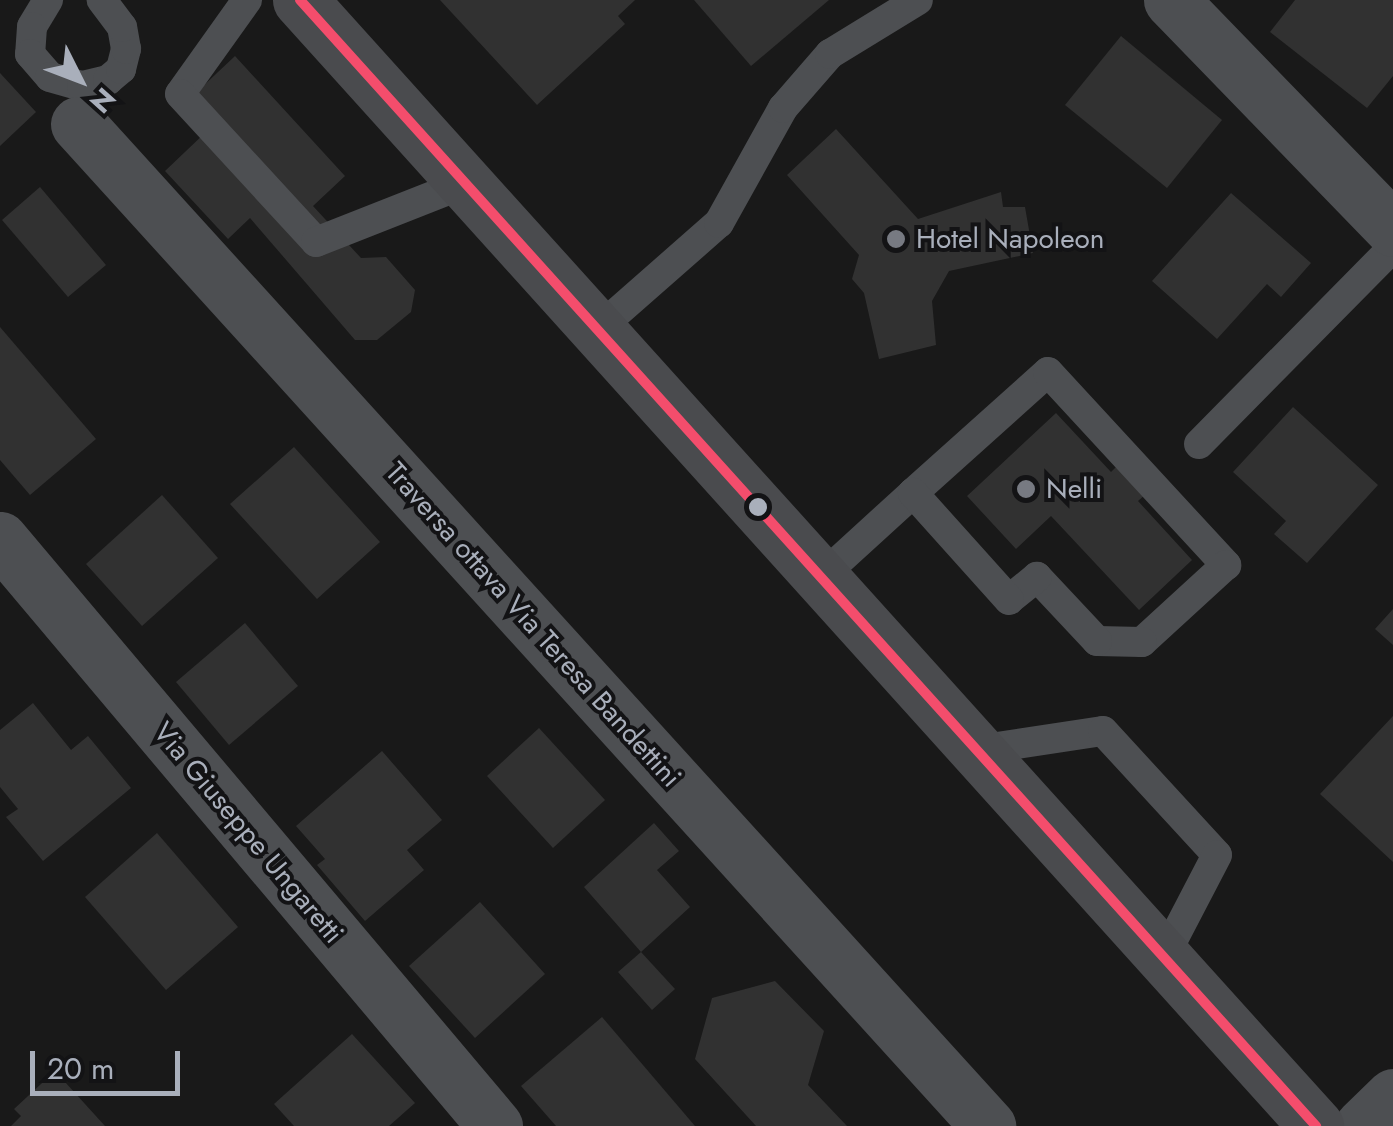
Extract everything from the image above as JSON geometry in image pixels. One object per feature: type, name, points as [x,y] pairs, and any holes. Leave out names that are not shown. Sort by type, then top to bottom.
[{"type":"main road","points":[[300,0],[1316,1126]]},
{"type":"street","points":[[1171,0],[1393,229]]},
{"type":"street","name":"Traversa ottava Via Teresa Bandettini","points":[[78,124],[988,1126]]},
{"type":"street","name":"Via Giuseppe Ungaretti","points":[[0,540],[495,1126]]},
{"type":"street","points":[[1362,1126],[1393,1096]]},
{"type":"lane","points":[[48,0],[32,26],[30,54],[50,77],[82,86],[121,69],[122,27],[102,0]]},
{"type":"lane","points":[[247,0],[180,94],[316,242],[466,183]]},
{"type":"lane","points":[[597,330],[720,223],[783,108],[830,54],[918,0]]},
{"type":"lane","points":[[1198,444],[1393,247]]},
{"type":"lane","points":[[820,578],[1048,372],[1226,564],[1142,642],[1097,640],[1037,577],[1009,600],[913,494]]},
{"type":"lane","points":[[977,750],[1103,730],[1217,855],[1164,957]]},
{"type":"building","points":[[440,0],[635,0],[618,16],[625,24],[537,105]]},
{"type":"building","points":[[694,0],[829,0],[751,66]]},
{"type":"building","points":[[1295,0],[1393,0],[1393,76],[1367,108],[1270,32]]},
{"type":"building","points":[[1121,36],[1222,120],[1167,188],[1065,105]]},
{"type":"building","points":[[235,56],[345,176],[313,206],[361,258],[386,257],[415,290],[411,312],[377,340],[355,340],[250,218],[228,239],[165,171],[207,131],[183,105]]},
{"type":"building","points":[[0,73],[36,112],[0,146]]},
{"type":"building","points":[[836,129],[918,219],[1001,192],[1003,207],[1025,207],[1033,253],[949,271],[932,301],[936,345],[879,359],[864,293],[852,279],[859,255],[787,175]]},
{"type":"building","points":[[40,187],[106,265],[68,297],[2,220]]},
{"type":"building","points":[[1231,193],[1311,263],[1281,297],[1267,284],[1217,339],[1152,281]]},
{"type":"building","points":[[0,327],[96,439],[30,495],[0,460]]},
{"type":"building","points":[[1293,407],[1378,485],[1307,563],[1274,534],[1286,521],[1233,472]]},
{"type":"building","points":[[1056,413],[1111,472],[1119,464],[1146,494],[1138,501],[1192,560],[1139,610],[1051,516],[1016,549],[967,496]]},
{"type":"building","points":[[294,447],[380,542],[317,599],[230,504]]},
{"type":"building","points":[[162,495],[218,558],[142,626],[86,564]]},
{"type":"building","points":[[1393,609],[1393,645],[1375,629]]},
{"type":"building","points":[[245,623],[298,686],[229,745],[176,682]]},
{"type":"building","points":[[33,703],[71,750],[88,736],[131,788],[43,861],[6,817],[18,809],[0,787],[0,730]]},
{"type":"building","points":[[1393,716],[1393,862],[1320,794]]},
{"type":"building","points":[[539,728],[605,800],[553,848],[487,776]]},
{"type":"building","points":[[382,751],[442,820],[407,850],[424,870],[365,921],[317,865],[325,859],[296,826]]},
{"type":"building","points":[[654,823],[679,851],[657,870],[690,907],[641,952],[584,887]]},
{"type":"building","points":[[157,833],[238,927],[166,990],[85,897]]},
{"type":"building","points":[[480,902],[545,974],[475,1038],[409,966]]},
{"type":"building","points":[[641,952],[675,989],[652,1010],[618,972]]},
{"type":"building","points":[[775,981],[824,1031],[808,1085],[847,1126],[756,1126],[695,1059],[712,998]]},
{"type":"building","points":[[602,1017],[695,1126],[556,1126],[521,1086]]},
{"type":"building","points":[[352,1034],[415,1103],[389,1126],[294,1126],[274,1104]]},
{"type":"building","points":[[55,1071],[105,1126],[11,1126],[21,1116],[14,1109]]},
{"type":"transit line","points":[[300,0],[1316,1126]]},
{"type":"place","name":"Hotel Napoleon","points":[[896,239]]},
{"type":"place","name":"Nelli","points":[[1026,489]]}]
